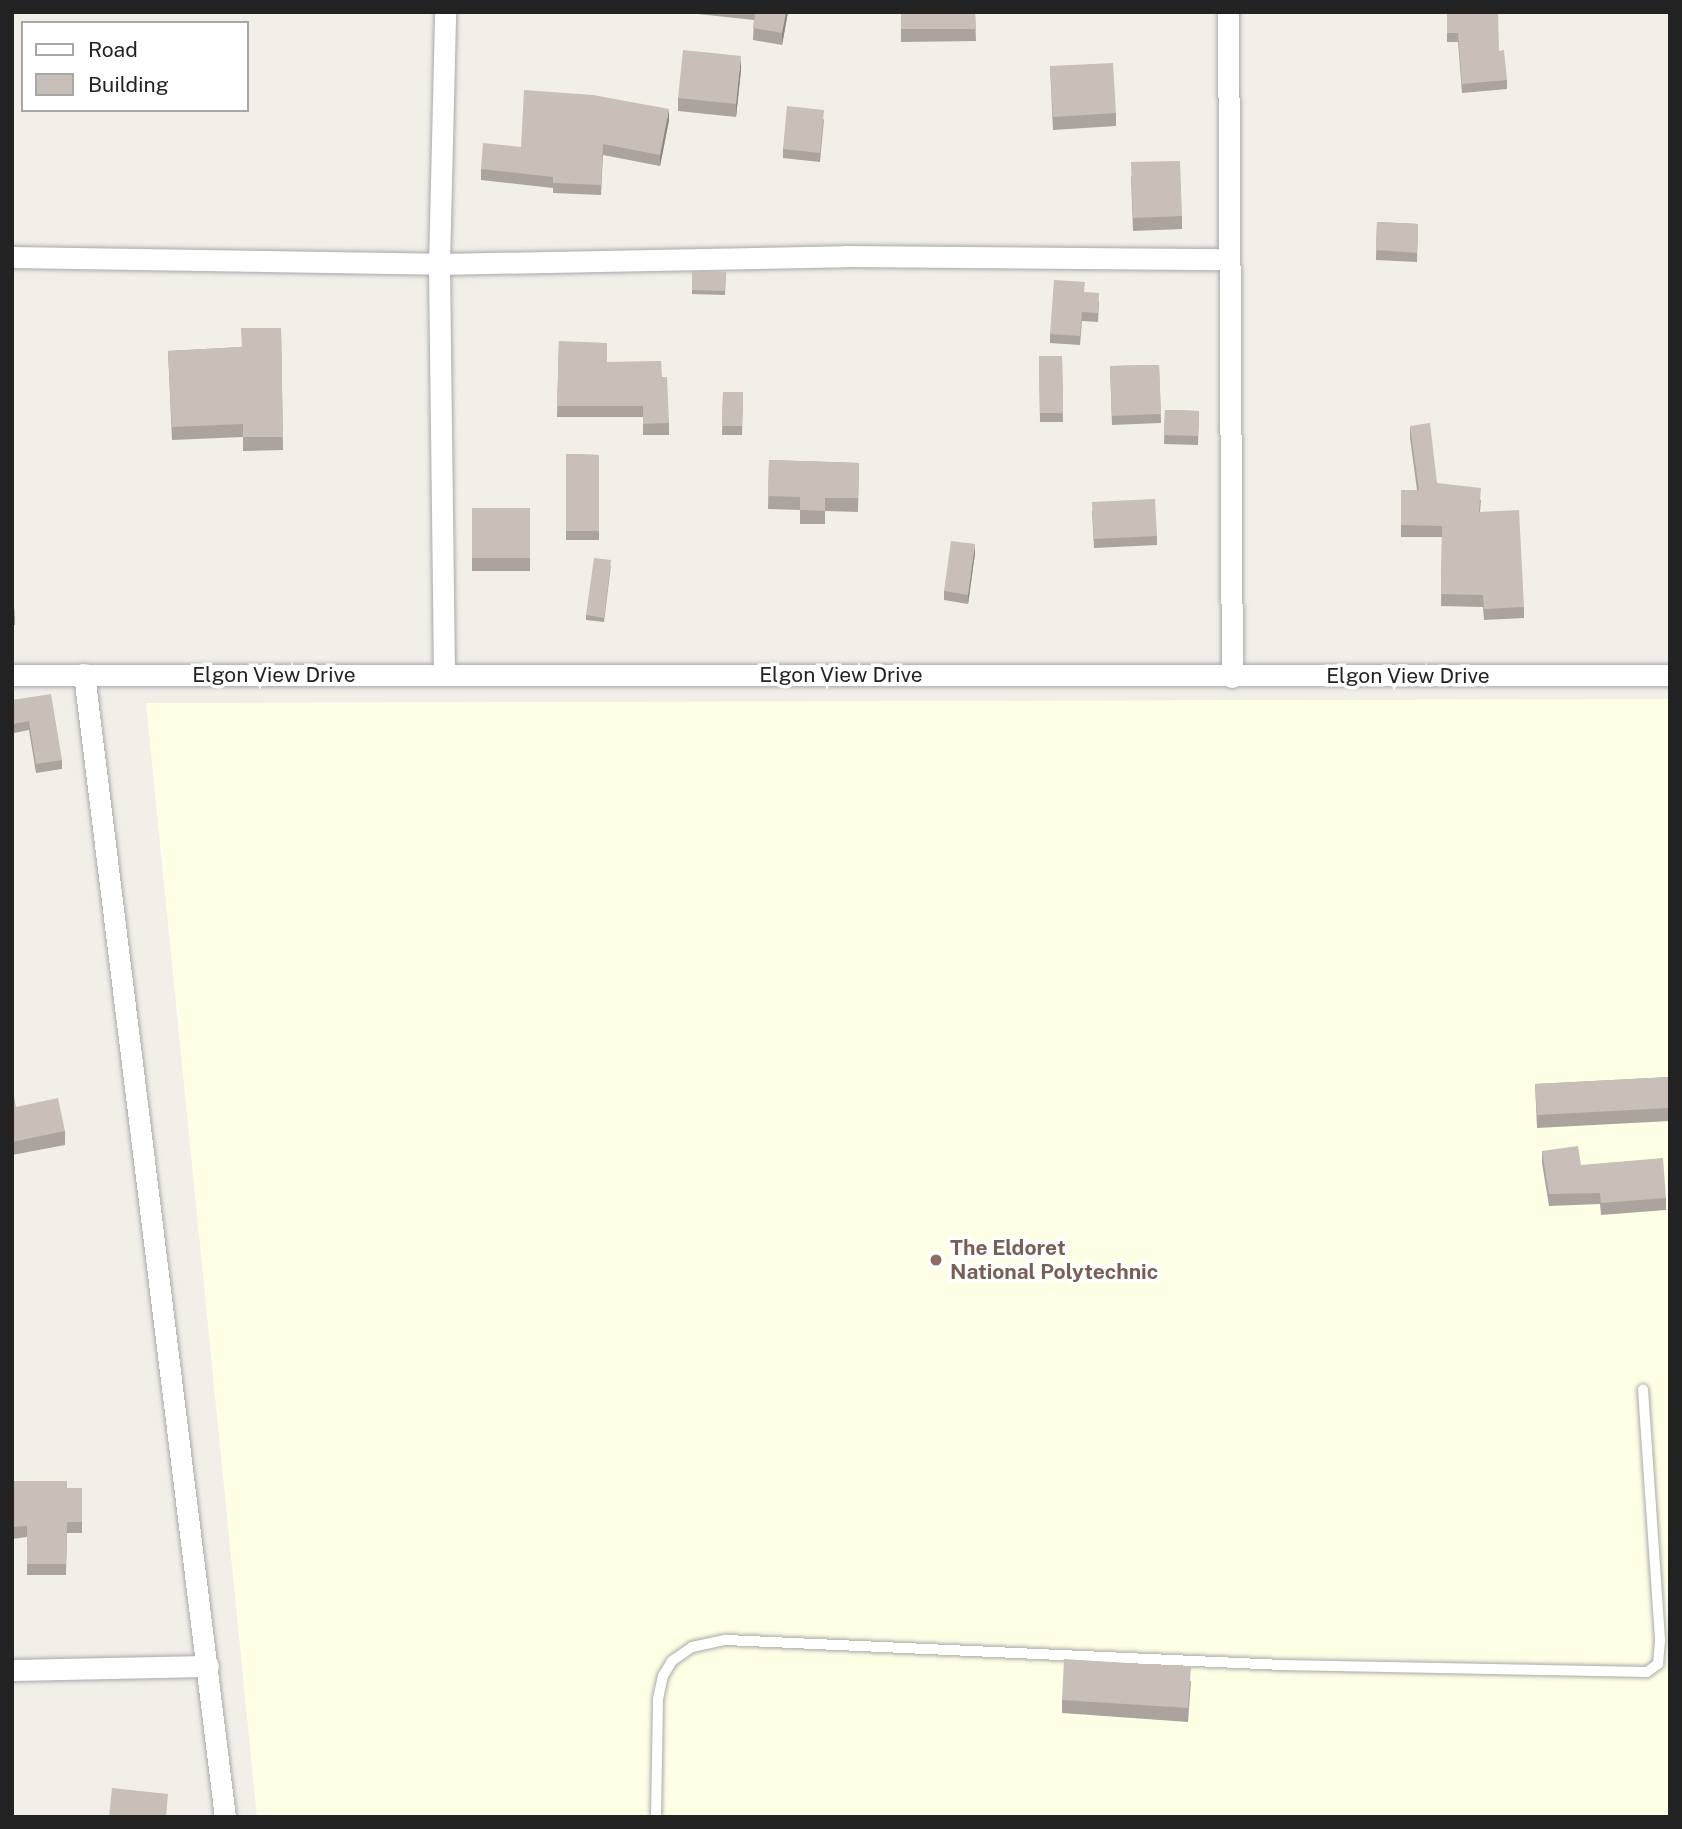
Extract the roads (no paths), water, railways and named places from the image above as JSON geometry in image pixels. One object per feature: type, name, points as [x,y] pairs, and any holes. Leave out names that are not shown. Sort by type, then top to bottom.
[{"type":"street","points":[[444,675],[439,264],[445,12]]},
{"type":"street","points":[[1228,12],[1227,259],[1232,677]]},
{"type":"street","points":[[12,257],[439,264],[846,256],[1227,259]]},
{"type":"street","points":[[84,674],[225,1817]]},
{"type":"street","name":"Elgon View Drive","points":[[12,675],[1670,675]]},
{"type":"street","points":[[12,1670],[208,1666]]},
{"type":"lane","points":[[656,1817],[658,1699],[663,1676],[672,1661],[692,1647],[726,1640],[1283,1665],[1647,1672],[1658,1664],[1660,1639],[1643,1390]]},
{"type":"place","name":"The Eldoret National Polytechnic","points":[[936,1260]]}]
